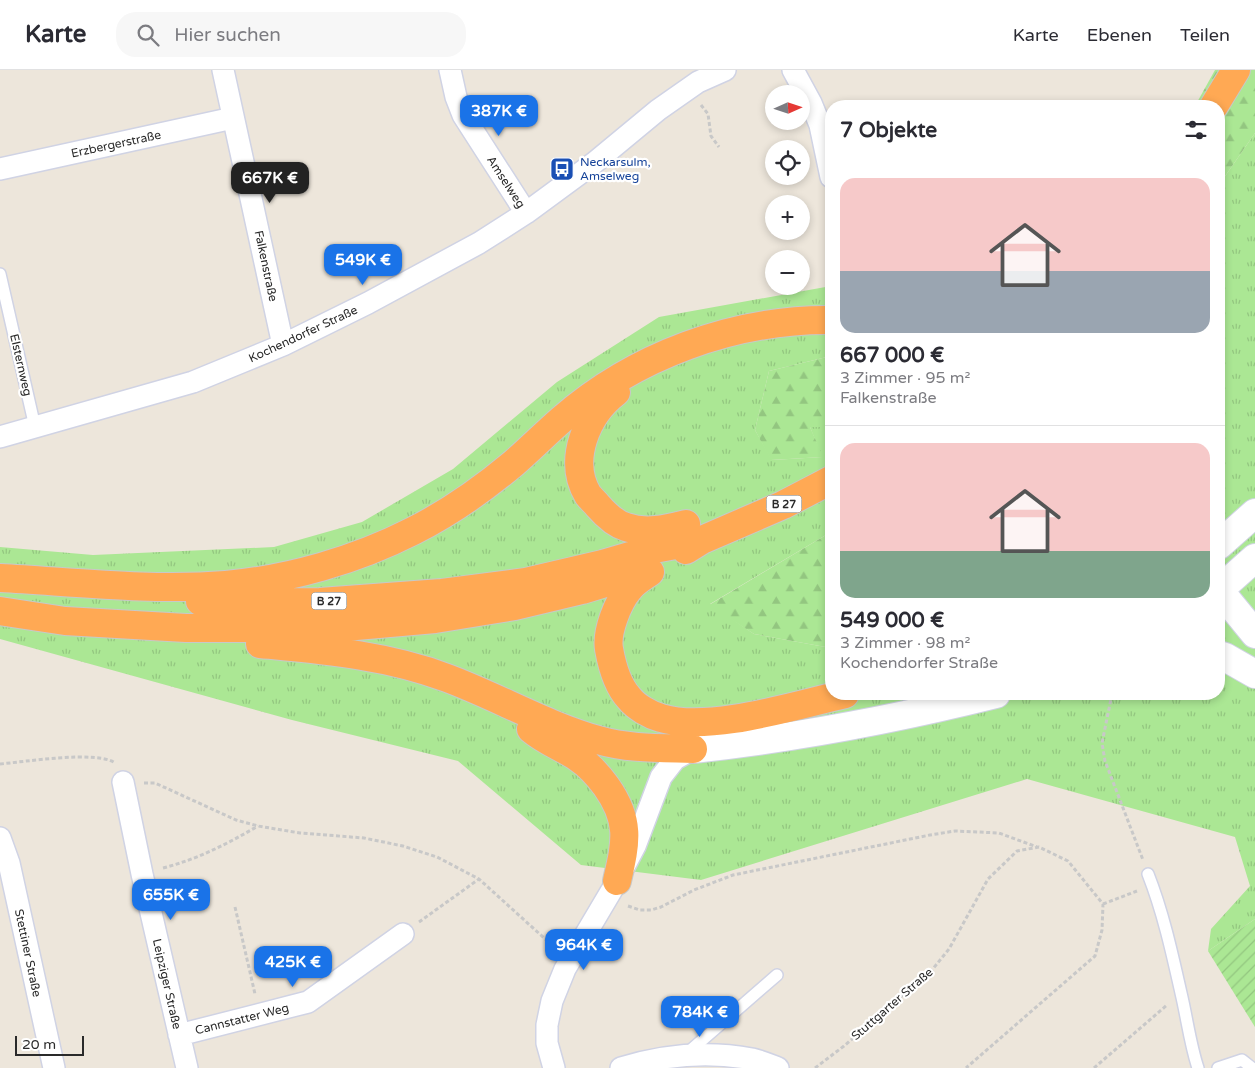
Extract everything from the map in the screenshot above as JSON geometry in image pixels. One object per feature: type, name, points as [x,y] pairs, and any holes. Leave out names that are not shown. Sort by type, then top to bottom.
[{"type":"highway","points":[[1218,100],[1236,70]]},
{"type":"highway","points":[[0,578],[126,585],[227,585],[286,576],[341,561],[413,531],[469,498],[514,463],[562,419],[601,388],[679,349],[732,331],[759,325],[803,320],[825,320]]},
{"type":"highway","points":[[679,349],[647,369],[612,396],[595,415],[583,436],[580,455],[582,477],[588,494],[604,513],[624,527],[644,531],[663,530],[690,523],[736,526]]},
{"type":"highway","name":"B 27","points":[[0,611],[65,621],[186,628],[333,628],[435,619],[515,606],[582,590],[659,566],[702,540],[783,505],[825,483]]},
{"type":"highway","name":"B 27","points":[[0,578],[171,599],[227,603],[320,602],[442,593],[526,582],[603,564],[654,549],[702,540]]},
{"type":"highway","points":[[659,566],[629,588],[618,606],[608,645],[611,665],[619,684],[628,698],[643,710],[660,718],[683,722],[716,721],[753,716],[825,699]]},
{"type":"highway","points":[[186,628],[239,643],[335,651],[375,657],[446,678],[558,727],[600,741],[644,748],[692,749]]},
{"type":"highway","points":[[495,700],[537,734],[578,757],[596,772],[616,800],[624,823],[624,845],[612,890]]},
{"type":"main road","points":[[1225,540],[1255,513]]},
{"type":"main road","points":[[1225,585],[1255,558]]},
{"type":"main road","points":[[1225,597],[1255,634]]},
{"type":"main road","points":[[1225,658],[1255,674]]},
{"type":"main road","points":[[692,749],[762,741],[826,730],[968,700]]},
{"type":"street","name":"Falkenstraße","points":[[223,70],[283,345]]},
{"type":"street","name":"Amselweg","points":[[450,70],[456,97],[463,115],[526,213]]},
{"type":"street","name":"Kochendorfer Straße","points":[[0,437],[193,382],[283,345],[368,303],[471,248],[526,213],[594,163],[694,82],[725,70]]},
{"type":"street","points":[[793,70],[812,103],[820,125],[825,149]]},
{"type":"street","name":"Erzbergerstraße","points":[[0,169],[233,118]]},
{"type":"street","points":[[554,1068],[547,1042],[547,1025],[552,1002],[569,961],[612,890],[643,828],[661,777],[675,759],[692,749]]},
{"type":"street","name":"Leipziger Straße","points":[[123,782],[142,874],[187,1068]]},
{"type":"street","name":"Stettiner Straße","points":[[0,838],[9,864],[54,1068]]},
{"type":"street","name":"Cannstatter Weg","points":[[179,1035],[308,1002],[403,934]]},
{"type":"street","points":[[621,1068],[683,1056],[753,1059],[778,1068]]},
{"type":"lane","name":"Elsternweg","points":[[0,274],[35,427]]},
{"type":"lane","points":[[1150,879],[1181,994],[1192,1052],[1198,1068]]},
{"type":"lane","points":[[683,1056],[776,975]]},
{"type":"lane","points":[[1218,1068],[1242,1060],[1252,1068]]},
{"type":"path","points":[[694,82],[708,114],[711,136],[719,147]]},
{"type":"path","points":[[1103,904],[1150,879],[1105,761],[1102,743],[1111,700]]},
{"type":"path","points":[[0,764],[78,757],[100,758],[112,761],[118,766],[123,782],[155,783],[236,820],[258,826],[300,833],[364,838],[403,846],[437,857],[479,878],[569,961]]},
{"type":"path","points":[[142,874],[189,861],[220,848],[258,826]]},
{"type":"path","points":[[612,890],[640,910],[651,910],[732,875],[930,834],[955,831],[1000,833],[1039,847],[1068,861],[1103,904],[1102,930],[1095,956],[966,1068]]},
{"type":"path","name":"Stuttgarter Straße","points":[[815,1068],[844,1046],[932,970],[950,949],[988,879],[1017,851],[1039,847]]},
{"type":"path","points":[[403,934],[479,878]]},
{"type":"path","points":[[235,907],[260,1015]]},
{"type":"path","points":[[1094,1068],[1181,994]]},
{"type":"green space","points":[[1215,70],[1255,70],[1255,133],[1225,176],[1225,100],[1198,100]]},
{"type":"green space","points":[[1255,133],[1255,919],[1208,951],[1211,929],[1250,886],[1235,837],[1027,779],[701,880],[581,865],[458,761],[292,720],[0,639],[0,547],[93,555],[274,547],[362,522],[453,469],[557,382],[659,317],[781,295],[810,295],[810,290],[825,287],[825,357],[769,371],[755,430],[772,460],[822,457],[810,427],[825,427],[825,536],[710,604],[754,634],[825,647],[825,700],[1225,700],[1225,176]]},
{"type":"green space","points":[[825,357],[825,427],[810,427],[823,457],[771,460],[755,430],[769,371]]},
{"type":"green space","points":[[825,536],[825,647],[754,634],[709,605]]},
{"type":"green space","points":[[1255,919],[1255,1027],[1208,951]]},
{"type":"place","name":"Neckarsulm, Amselweg","points":[[562,169]]}]
